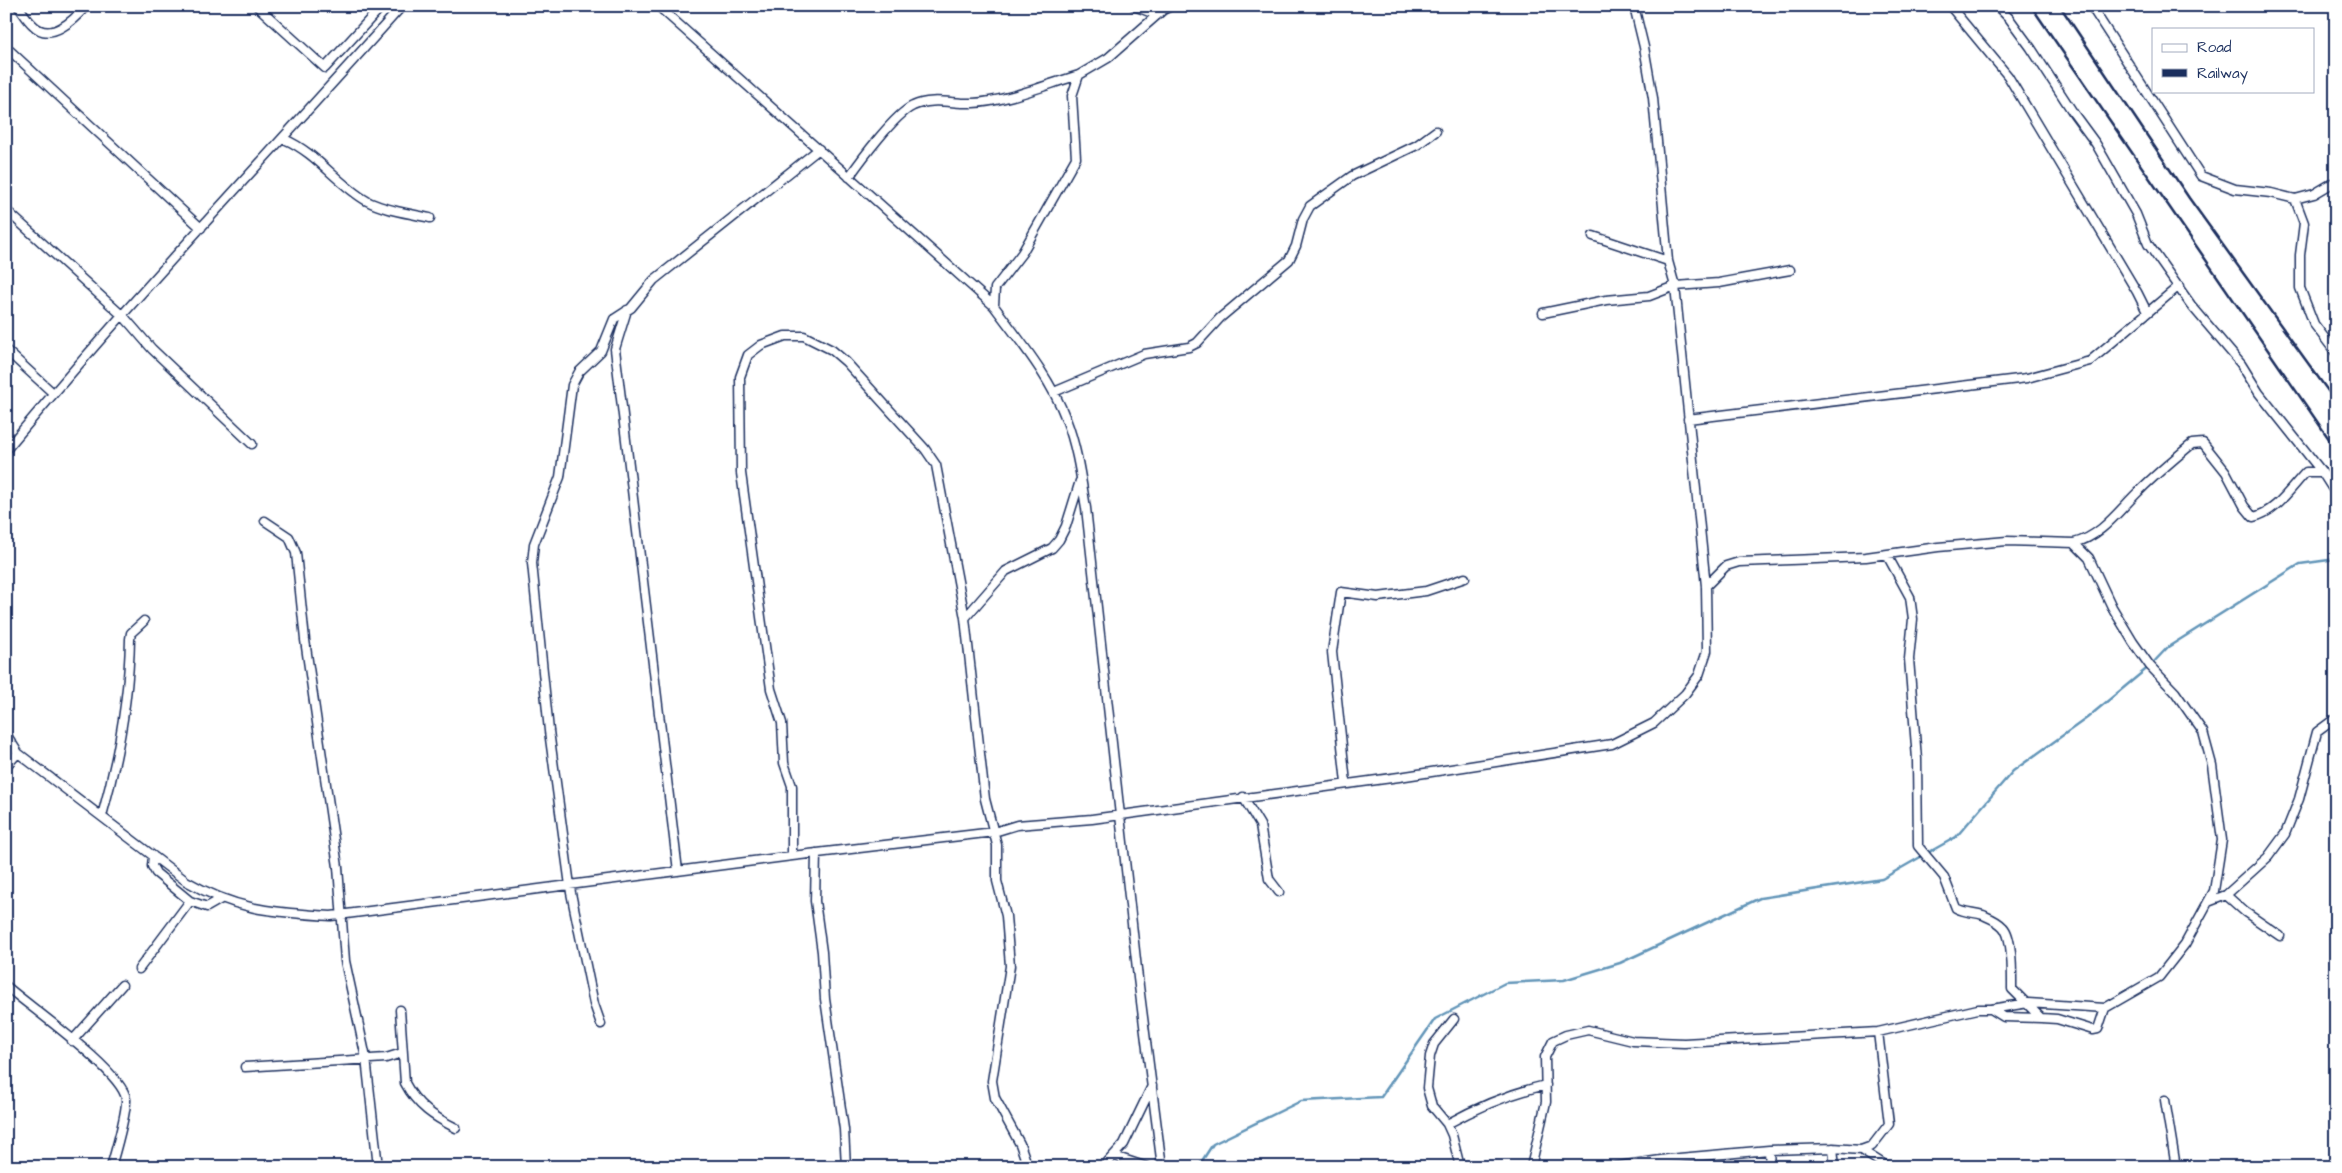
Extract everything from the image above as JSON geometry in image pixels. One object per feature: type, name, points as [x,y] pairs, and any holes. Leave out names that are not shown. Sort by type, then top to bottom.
[{"type":"street","points":[[18,6],[34,27],[44,32],[58,30],[86,6]]},
{"type":"street","points":[[257,6],[325,68],[382,6]]},
{"type":"street","points":[[6,450],[121,315],[284,139],[402,6]]},
{"type":"street","points":[[658,6],[994,306],[1021,341],[1054,392],[1066,419],[1086,508],[1138,978],[1162,1167]]},
{"type":"street","points":[[1134,6],[1157,15]]},
{"type":"street","points":[[849,177],[885,132],[911,106],[930,102],[973,103],[995,100],[1080,74],[1108,58],[1157,15],[1171,6]]},
{"type":"street","points":[[6,734],[18,752],[186,881],[221,899],[242,906],[276,912],[342,915],[792,856],[994,832],[1017,825],[1121,814],[1346,784],[1612,744],[1654,723],[1685,694],[1699,674],[1707,651],[1706,586],[1675,286],[1668,261],[1653,98],[1634,6]]},
{"type":"street","points":[[1950,6],[2008,76],[2137,292],[2147,312]]},
{"type":"street","points":[[1997,6],[2010,18],[2032,48],[2074,114],[2096,144],[2136,214],[2148,244],[2217,337],[2241,364],[2259,393],[2322,472],[2336,494]]},
{"type":"street","points":[[2091,6],[2201,176],[2235,189],[2271,193],[2294,199],[2314,194],[2336,181]]},
{"type":"street","points":[[6,47],[201,228]]},
{"type":"street","points":[[994,306],[995,288],[1022,253],[1076,158],[1072,96],[1080,74]]},
{"type":"street","points":[[1054,392],[1144,354],[1189,347],[1197,343],[1220,318],[1289,260],[1296,246],[1303,219],[1310,206],[1352,176],[1417,145],[1436,131]]},
{"type":"street","points":[[284,139],[307,151],[368,201],[381,207],[430,218]]},
{"type":"street","points":[[601,1024],[594,1004],[570,885],[549,731],[532,552],[560,477],[570,392],[579,372],[601,351],[614,319],[626,310],[654,280],[819,149]]},
{"type":"street","points":[[2294,199],[2304,223],[2300,256],[2300,288],[2314,324],[2336,353]]},
{"type":"street","points":[[6,210],[121,315],[210,406],[252,444]]},
{"type":"street","points":[[1593,236],[1668,261]]},
{"type":"street","points":[[1543,314],[1606,300],[1649,296],[1675,286],[1719,284],[1790,270]]},
{"type":"street","points":[[1688,419],[2027,378],[2090,361],[2179,286]]},
{"type":"street","points":[[626,310],[615,349],[678,871]]},
{"type":"street","points":[[792,856],[792,786],[784,763],[782,723],[771,689],[740,463],[740,377],[748,355],[761,345],[785,336],[804,336],[832,350],[846,362],[925,449],[936,465],[965,618],[985,799],[998,854],[997,881],[1006,916],[1010,966],[992,1081],[996,1098],[1020,1144],[1028,1167]]},
{"type":"street","points":[[6,350],[53,393]]},
{"type":"street","points":[[1706,586],[1726,566],[1739,562],[1887,555],[1938,547],[2007,541],[2074,543],[2083,541],[2098,532],[2139,491],[2192,444],[2197,442],[2203,443],[2226,472],[2244,506],[2253,516],[2262,515],[2276,504],[2306,472],[2322,472]]},
{"type":"street","points":[[965,618],[1006,571],[1052,548],[1059,540],[1066,526],[1081,479]]},
{"type":"street","points":[[265,522],[289,537],[296,552],[305,640],[336,849],[345,961],[366,1058],[378,1167]]},
{"type":"street","points":[[1531,1167],[1546,1102],[1544,1068],[1548,1048],[1553,1041],[1579,1031],[1588,1030],[1633,1041],[1684,1043],[1878,1032],[1978,1009],[1991,1009],[2028,1003],[2105,1008],[2159,977],[2185,944],[2214,892],[2222,840],[2212,765],[2203,732],[2175,692],[2150,666],[2133,642],[2105,593],[2089,558],[2074,543]]},
{"type":"street","points":[[1887,555],[1910,597],[1913,619],[1909,659],[1917,759],[1918,846],[1944,877],[1956,908],[1997,921],[2005,928],[2012,960],[2012,989],[2041,1018]]},
{"type":"street","points":[[1346,784],[1332,652],[1340,592],[1378,598],[1426,591],[1465,578]]},
{"type":"street","points":[[102,816],[112,780],[127,703],[131,633],[144,621]]},
{"type":"street","points":[[2208,902],[2226,895],[2268,857],[2285,834],[2299,799],[2317,732],[2336,718]]},
{"type":"street","points":[[6,766],[18,752]]},
{"type":"street","points":[[1243,797],[1260,825],[1269,879],[1279,892]]},
{"type":"street","points":[[816,853],[815,901],[822,952],[825,999],[844,1129],[846,1167]]},
{"type":"street","points":[[154,856],[151,862],[156,873],[190,901],[208,907],[221,899]]},
{"type":"street","points":[[2226,895],[2245,912],[2280,936]]},
{"type":"street","points":[[140,968],[190,901]]},
{"type":"street","points":[[72,1041],[122,985]]},
{"type":"street","points":[[6,986],[118,1081],[126,1102],[111,1167]]},
{"type":"street","points":[[1991,1009],[2004,1017],[2057,1019],[2093,1030],[2098,1029],[2105,1008]]},
{"type":"street","points":[[400,1010],[403,1075],[410,1092],[432,1116],[456,1128]]},
{"type":"street","points":[[1454,1019],[1434,1044],[1430,1056],[1429,1099],[1447,1124],[1452,1135],[1460,1167]]},
{"type":"street","points":[[1612,1167],[1668,1159],[1769,1150],[1833,1148],[1861,1150],[1872,1146],[1889,1124],[1878,1032]]},
{"type":"street","points":[[245,1067],[393,1057],[402,1053]]},
{"type":"street","points":[[1447,1124],[1468,1112],[1524,1090],[1546,1085]]},
{"type":"street","points":[[1103,1167],[1124,1144],[1153,1086]]},
{"type":"street","points":[[2165,1100],[2176,1167]]},
{"type":"street","points":[[1833,1148],[1835,1167]]},
{"type":"street","points":[[1769,1150],[1770,1167]]},
{"type":"street","points":[[1861,1150],[1888,1167]]},
{"type":"street","points":[[1114,1156],[1147,1167]]},
{"type":"waterway","points":[[1198,1167],[1213,1144],[1301,1101],[1381,1097],[1435,1019],[1505,983],[1564,980],[1620,963],[1760,898],[1882,879],[1956,837],[2013,771],[2087,718],[2150,666],[2168,647],[2300,564],[2336,559]]},
{"type":"railway","points":[[2031,6],[2336,449]]},
{"type":"railway","points":[[2060,6],[2189,198],[2336,402]]}]
